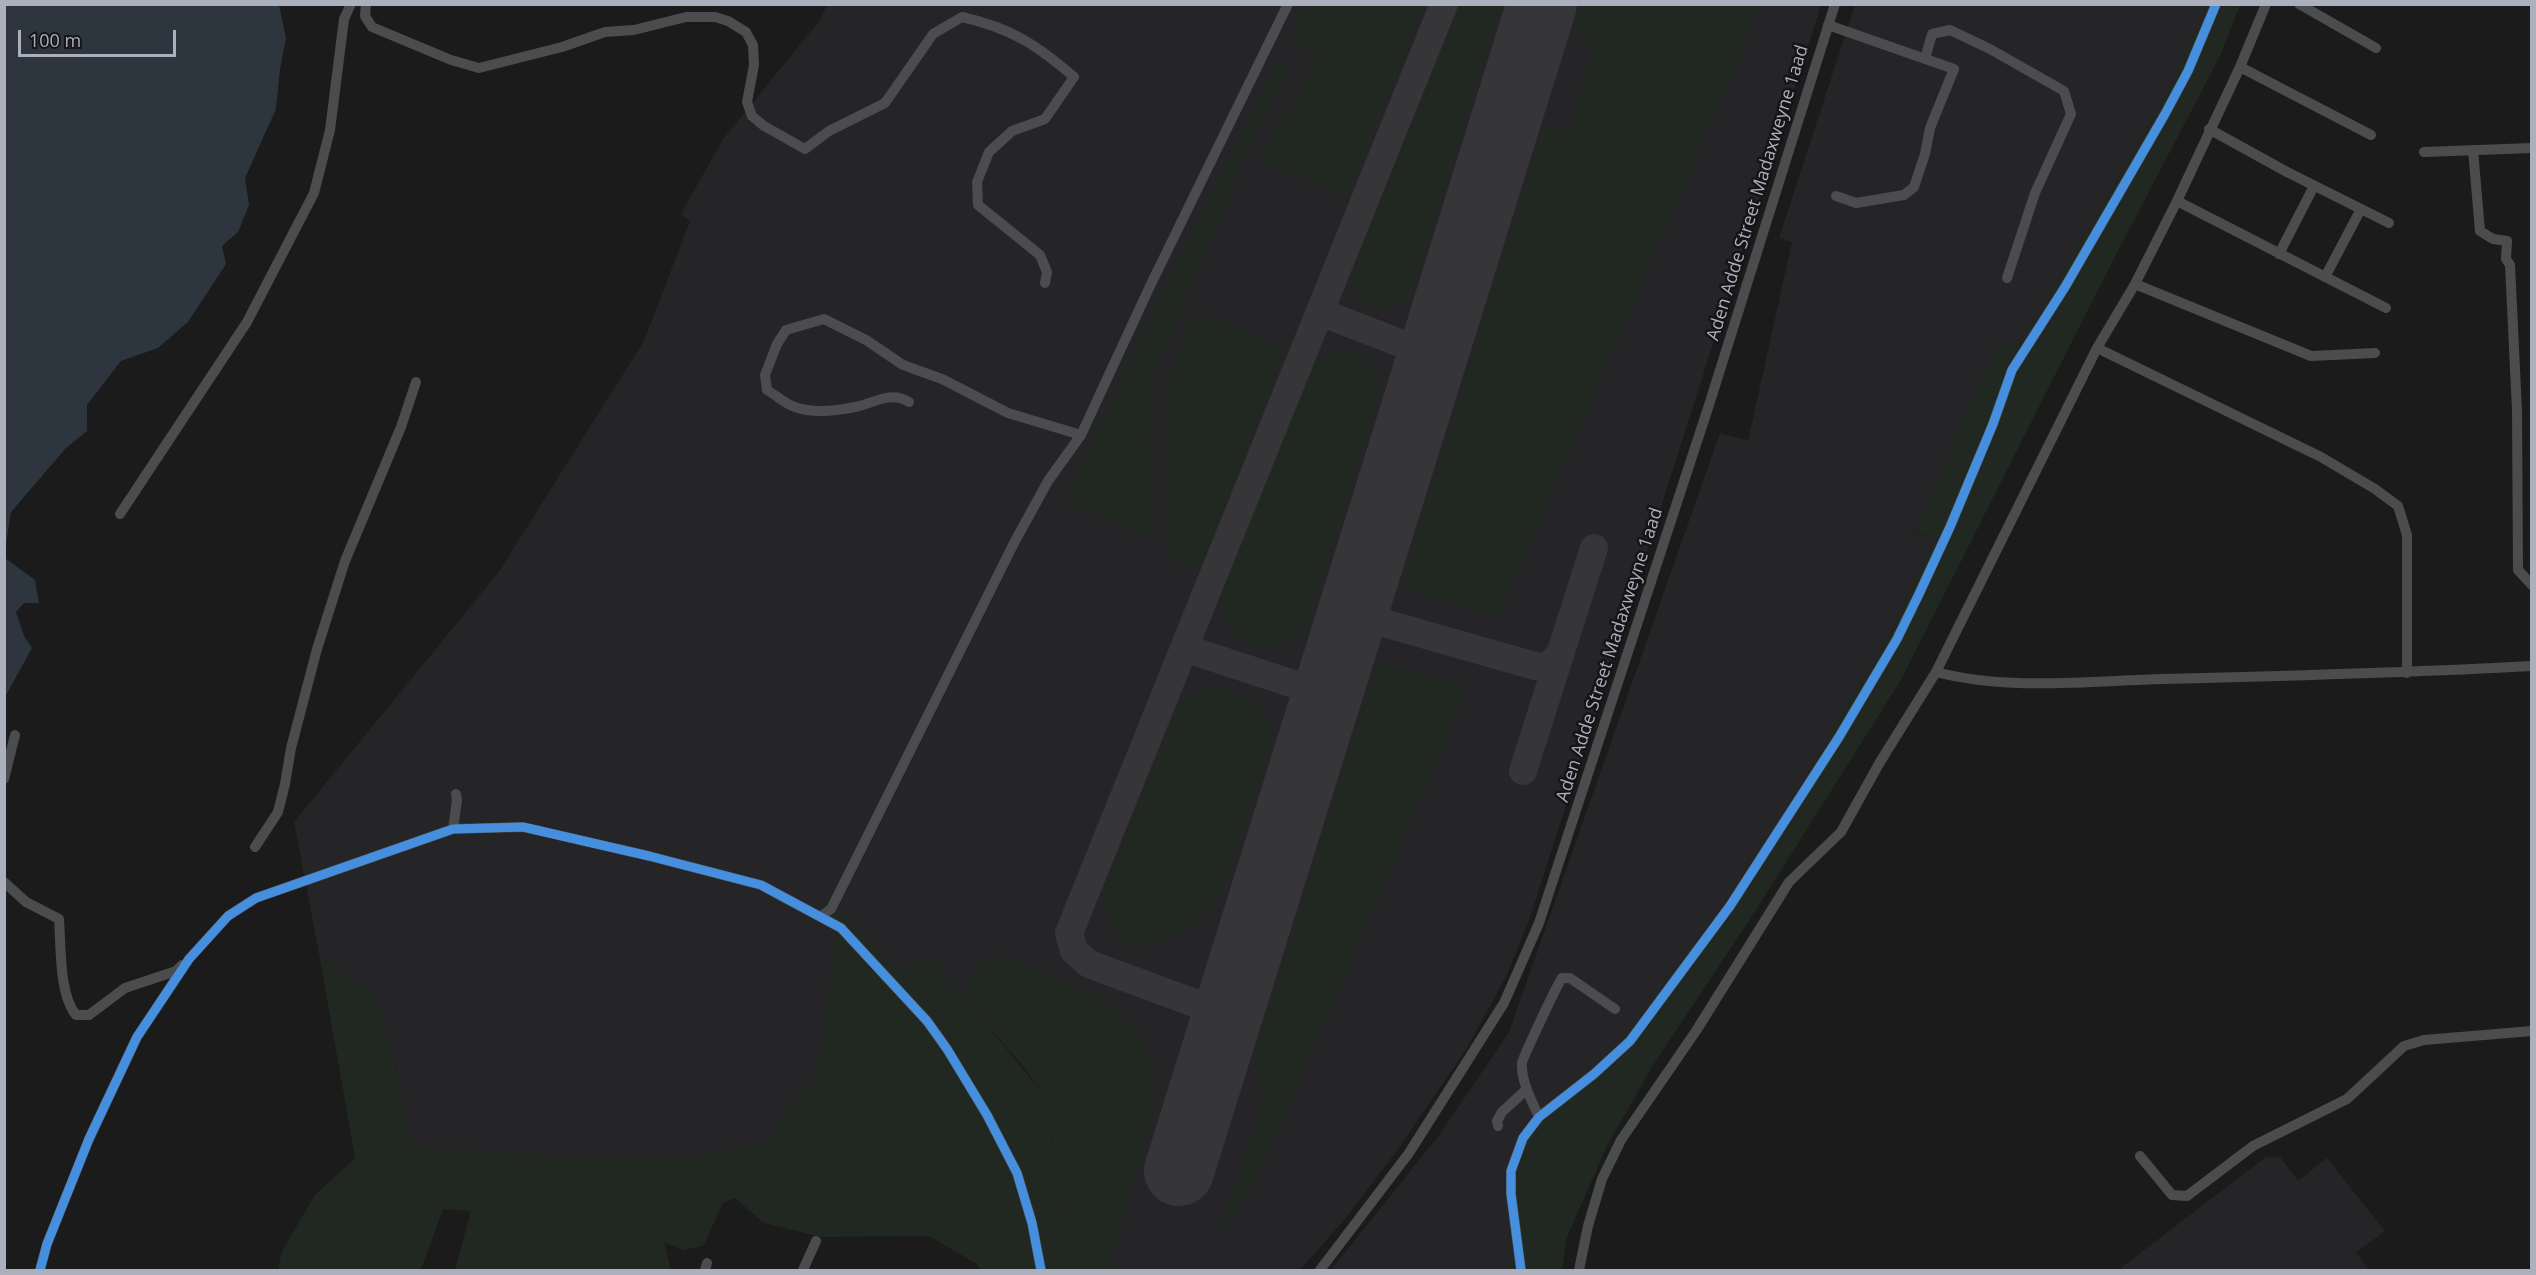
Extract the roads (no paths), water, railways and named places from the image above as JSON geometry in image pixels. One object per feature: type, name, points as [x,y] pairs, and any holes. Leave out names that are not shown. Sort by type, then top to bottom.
[{"type":"street","points":[[120,514],[247,322],[314,193],[330,130],[344,19],[351,4]]},
{"type":"street","points":[[366,4],[365,16],[372,27],[451,60],[479,68],[562,47],[588,36],[634,30],[686,16],[715,17],[728,21],[746,32],[753,45],[754,65],[747,102],[752,116],[764,126],[806,148],[829,131],[885,103],[933,34],[962,17],[993,24],[1042,49],[1074,77],[1045,119],[1012,131],[989,152],[977,182],[978,205],[1040,255],[1047,272],[1045,284]]},
{"type":"street","points":[[821,916],[831,909],[1014,543],[1048,482],[1081,435],[1151,284],[1288,4]]},
{"type":"street","name":"Aden Adde Street Madaxweyne 1aad","points":[[1320,1270],[1409,1153],[1498,1013],[1539,923],[1709,405],[1835,4]]},
{"type":"street","points":[[1521,1270],[1511,1194],[1511,1171],[1523,1138],[1539,1117],[1594,1074],[1629,1041],[1730,906],[1839,737],[1897,639],[1919,594],[1993,424],[2012,370],[2065,287],[2165,114],[2187,71],[2216,4]]},
{"type":"street","points":[[1579,1270],[1588,1226],[1602,1179],[1621,1140],[1696,1031],[1789,882],[1841,832],[1880,762],[1936,672],[2097,348],[2135,284],[2177,201],[2240,67],[2266,4]]},
{"type":"street","points":[[2299,4],[2376,48]]},
{"type":"street","points":[[1828,26],[1954,69],[1930,128],[1916,184],[1904,195],[1884,199],[1856,203],[1836,196]]},
{"type":"street","points":[[1925,59],[1932,34],[1950,30],[1990,49],[2064,91],[2071,114],[2035,193],[2007,278]]},
{"type":"street","points":[[2240,67],[2371,135]]},
{"type":"street","points":[[2209,129],[2314,186],[2389,223]]},
{"type":"street","points":[[2424,152],[2532,148]]},
{"type":"street","points":[[2473,150],[2480,231],[2493,239],[2507,241],[2506,259],[2510,265],[2517,410],[2518,570],[2532,585]]},
{"type":"street","points":[[2279,254],[2314,186]]},
{"type":"street","points":[[2177,201],[2386,308]]},
{"type":"street","points":[[2325,277],[2361,209]]},
{"type":"street","points":[[2135,284],[2311,356],[2375,352]]},
{"type":"street","points":[[909,402],[888,397],[859,407],[824,411],[794,407],[767,390],[765,375],[777,344],[786,330],[824,319],[866,340],[903,365],[942,379],[1008,413],[1081,435]]},
{"type":"street","points":[[2097,348],[2321,458],[2375,489],[2398,506],[2407,535],[2407,673]]},
{"type":"street","points":[[255,847],[278,812],[291,748],[317,649],[345,561],[401,427],[416,382]]},
{"type":"street","points":[[1936,672],[1957,677],[2023,683],[2407,673],[2532,666]]},
{"type":"street","points":[[4,778],[15,735]]},
{"type":"street","points":[[453,829],[456,794]]},
{"type":"street","points":[[4,882],[26,902],[59,919],[66,994],[69,1007],[76,1015],[89,1015],[125,988],[176,971],[228,916],[256,898],[453,829],[523,827],[761,885],[840,928],[927,1022],[964,1074],[1006,1148],[1017,1173],[1032,1223],[1041,1270]]},
{"type":"street","points":[[40,1270],[47,1244],[89,1139],[137,1037],[189,959]]},
{"type":"street","points":[[1539,1117],[1527,1089],[1522,1062],[1550,1004],[1556,986],[1562,978],[1570,978],[1615,1009]]},
{"type":"street","points":[[2140,1156],[2172,1195],[2187,1196],[2253,1146],[2347,1099],[2404,1046],[2424,1040],[2532,1031]]},
{"type":"street","points":[[1498,1126],[1497,1121],[1502,1112],[1527,1089]]},
{"type":"street","points":[[803,1270],[816,1241]]}]
